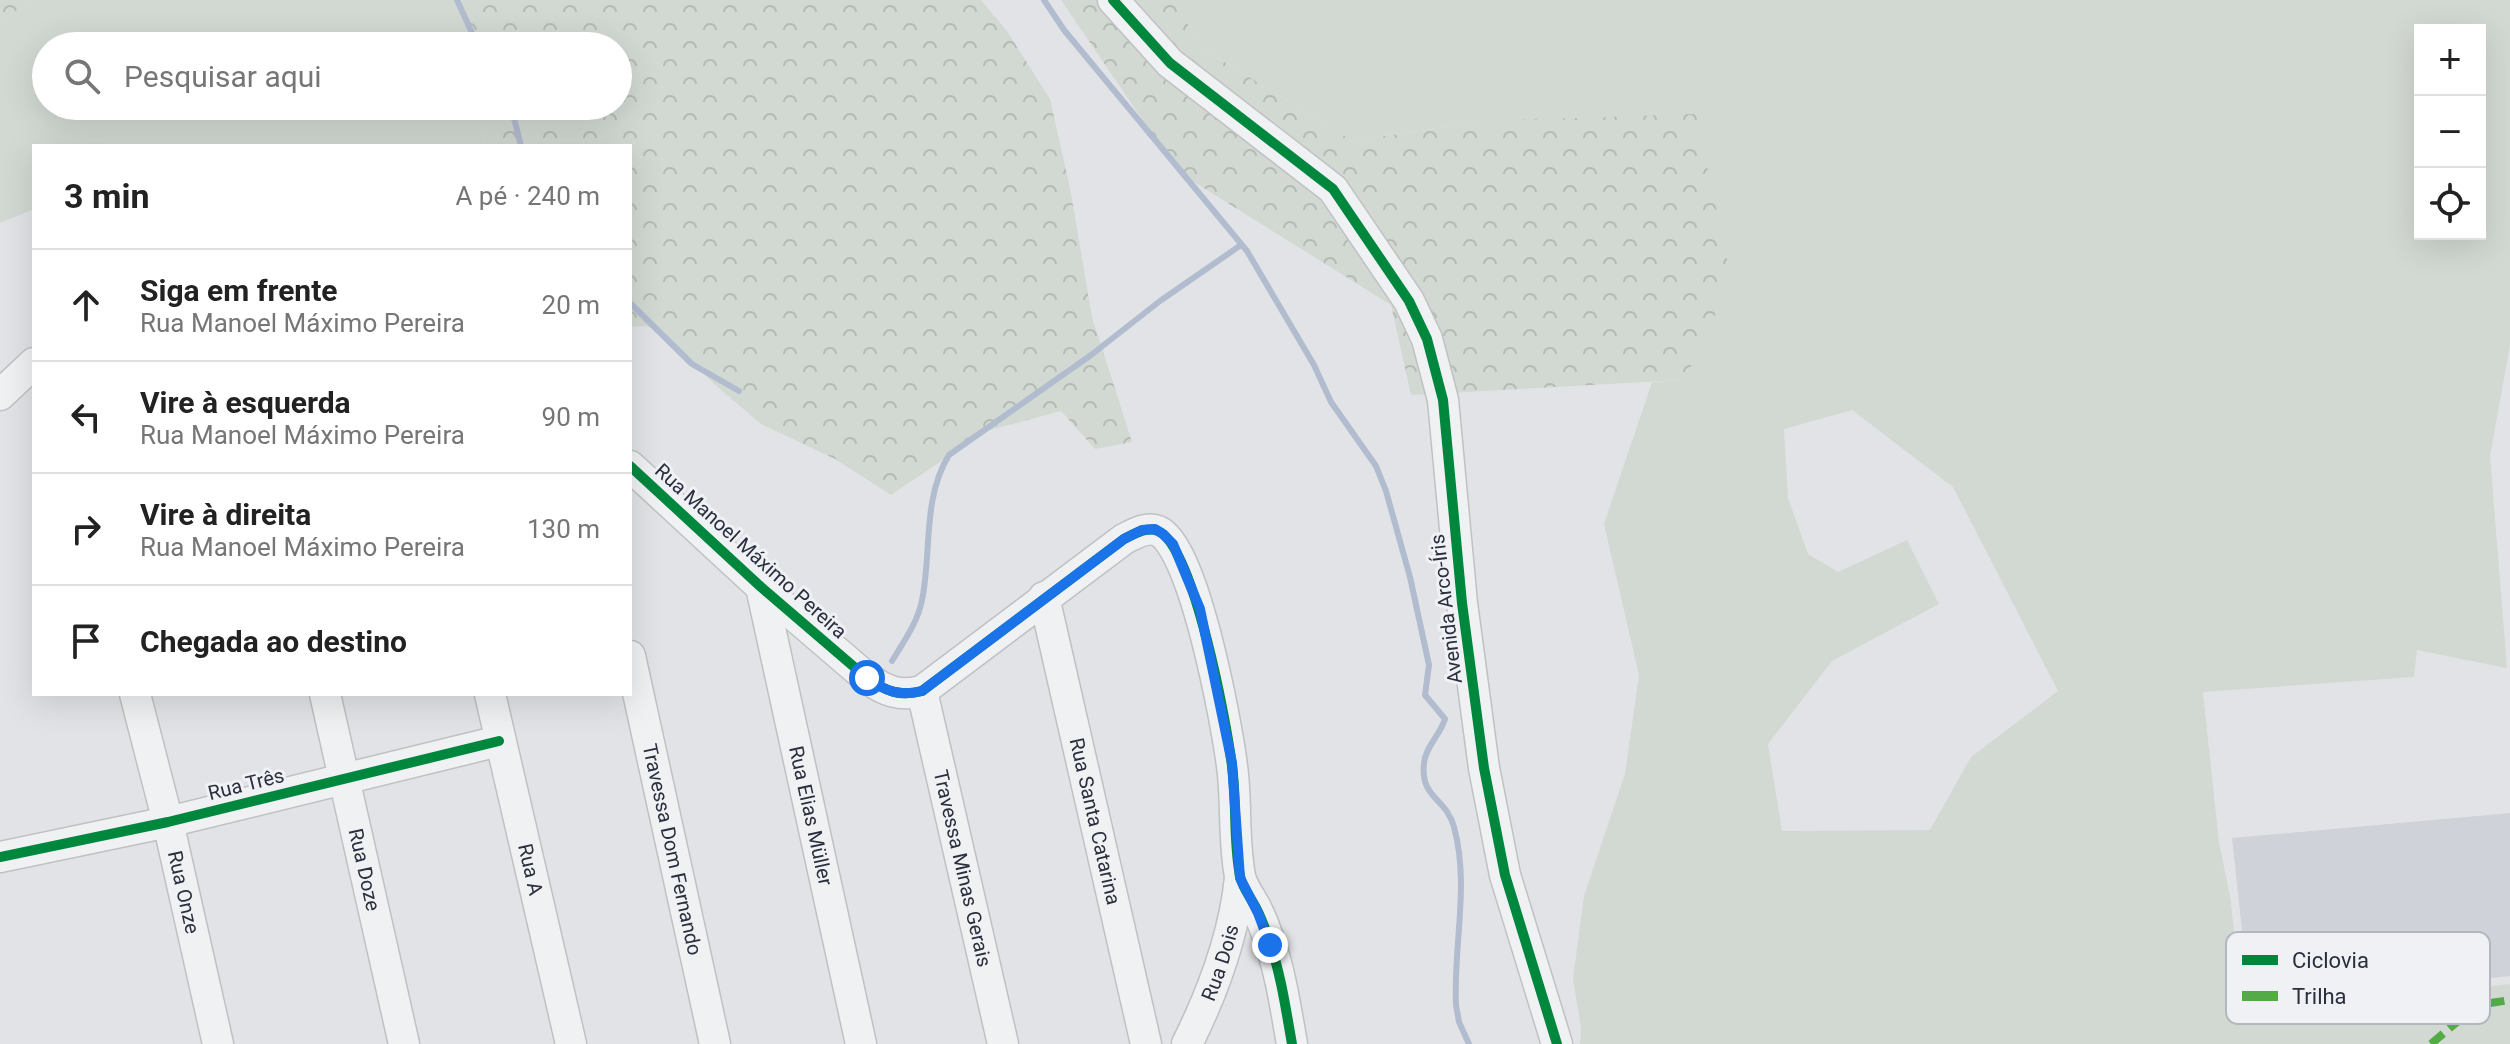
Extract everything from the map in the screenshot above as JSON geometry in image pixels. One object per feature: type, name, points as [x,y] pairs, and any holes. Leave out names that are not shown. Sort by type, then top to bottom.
[{"type":"street","name":"Avenida Arco-Íris","points":[[1113,0],[1170,63],[1333,189],[1409,301],[1427,339],[1443,400],[1462,603],[1484,768],[1505,875],[1557,1044]]},
{"type":"street","points":[[0,395],[32,365]]},
{"type":"street","name":"Rua Manoel Máximo Pereira","points":[[632,468],[761,587],[880,687],[907,695],[922,691]]},
{"type":"street","points":[[922,691],[1124,539],[1142,530],[1155,529],[1173,544],[1200,609],[1215,671],[1232,763],[1240,878],[1270,945],[1280,978],[1292,1044]]},
{"type":"street","name":"Rua Elias Müller","points":[[761,587],[861,1044]]},
{"type":"street","name":"Rua Santa Catarina","points":[[1044,597],[1146,1044]]},
{"type":"street","name":"Travessa Dom Fernando","points":[[632,665],[715,1044]]},
{"type":"street","name":"Travessa Minas Gerais","points":[[922,691],[1003,1044]]},
{"type":"street","name":"Rua Onze","points":[[136,696],[168,822],[218,1044]]},
{"type":"street","name":"Rua Doze","points":[[325,696],[404,1044]]},
{"type":"street","name":"Rua A","points":[[490,696],[571,1044]]},
{"type":"street","name":"Rua Três","points":[[0,857],[168,822],[499,741]]},
{"type":"street","name":"Rua Dois","points":[[1187,1044],[1230,936],[1240,878]]},
{"type":"shaded area","points":[[2510,813],[2510,976],[2490,978],[2490,932],[2242,932],[2232,838]]},
{"type":"green space","points":[[0,0],[33,0],[0,21]]},
{"type":"green space","points":[[33,0],[461,0],[467,32],[32,32],[32,120],[481,120],[485,144],[32,144],[32,210],[0,223],[0,21]]},
{"type":"green space","points":[[461,0],[981,0],[1007,31],[1050,99],[1070,188],[1092,317],[1132,442],[1095,449],[1061,411],[986,431],[891,495],[835,459],[761,424],[713,383],[677,346],[648,326],[632,327],[632,144],[485,144],[481,120],[632,120],[632,32],[467,32]]},
{"type":"green space","points":[[1061,0],[1172,0],[1205,50],[1353,141],[1484,121],[1696,114],[1730,273],[1704,346],[1682,380],[1411,395],[1391,305],[1178,172]]},
{"type":"green space","points":[[1172,0],[2510,0],[2510,345],[2490,456],[2507,668],[2417,650],[2414,677],[2203,692],[2219,843],[2234,932],[2226,932],[2226,1024],[2490,1024],[2490,986],[2510,984],[2510,1044],[1580,1044],[1581,1027],[1573,979],[1584,896],[1625,774],[1639,675],[1604,524],[1652,382],[1682,380],[1484,121],[1353,141],[1205,50]],"holes":[[[1852,410],[1953,487],[2058,691],[1971,757],[1930,830],[1782,831],[1768,744],[1832,661],[1939,604],[1907,540],[1838,572],[1808,554],[1788,498],[1784,429]]]},
{"type":"waterway","points":[[457,0],[472,32]]},
{"type":"waterway","points":[[1044,0],[1064,30],[1247,251],[1314,365],[1331,402],[1376,466],[1410,577],[1429,665],[1425,695],[1445,719],[1427,752],[1424,775],[1430,791],[1450,817],[1459,849],[1461,893],[1456,1005],[1459,1022],[1469,1044]]},
{"type":"waterway","points":[[514,120],[520,144]]},
{"type":"waterway","points":[[892,661],[920,608],[931,508],[940,472],[949,455],[1241,245]]},
{"type":"waterway","points":[[632,305],[692,364],[739,391]]},
{"type":"marked path","points":[[2490,1003],[2510,1000]]},
{"type":"marked path","points":[[2431,1044],[2455,1024]]},
{"type":"cycle path","points":[[1113,0],[1170,63],[1333,189],[1409,301],[1427,339],[1443,400],[1462,603],[1484,768],[1505,875],[1557,1044]]},
{"type":"cycle path","points":[[632,468],[761,587],[867,678],[900,693],[922,691],[1124,539],[1145,530],[1158,531],[1171,544],[1184,568],[1207,639],[1232,766],[1240,876],[1262,921],[1274,955],[1292,1044]]},
{"type":"cycle path","points":[[0,857],[168,822],[499,741]]},
{"type":"route","points":[[867,678],[895,693],[907,695],[922,691],[1124,539],[1142,530],[1155,529],[1163,534],[1173,544],[1200,609],[1232,763],[1240,878],[1270,945]]}]
